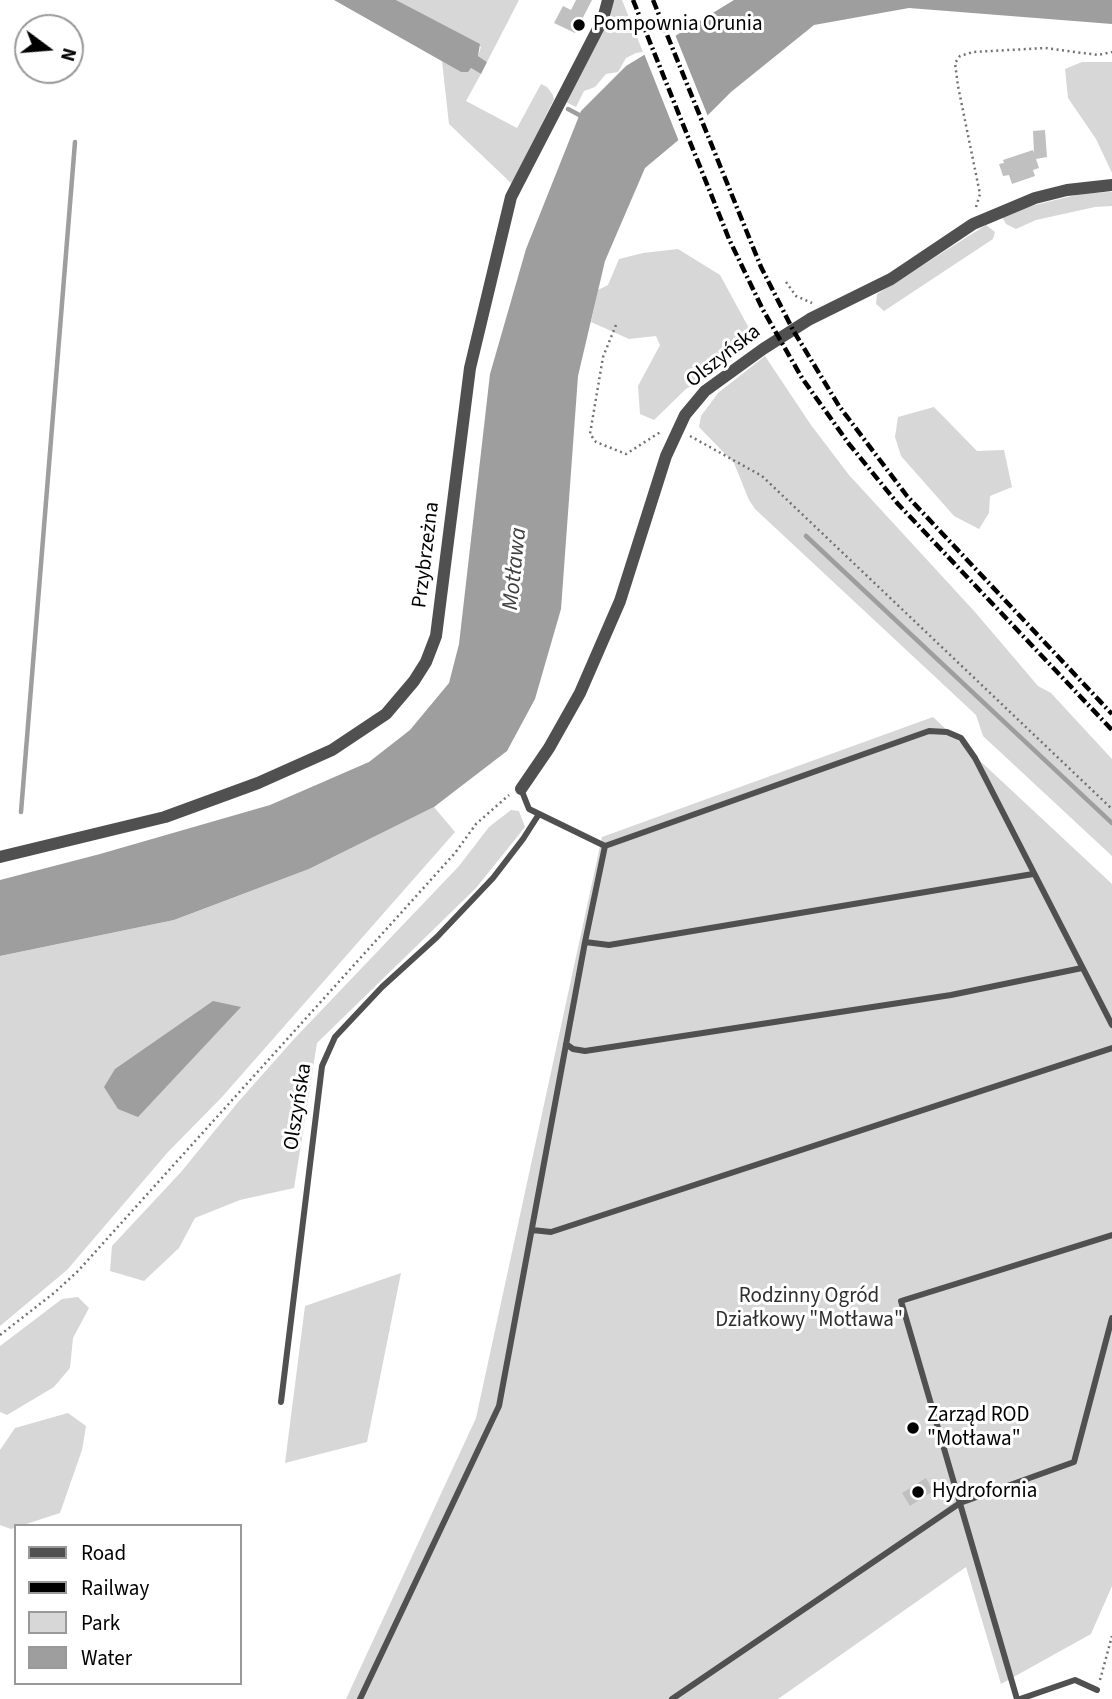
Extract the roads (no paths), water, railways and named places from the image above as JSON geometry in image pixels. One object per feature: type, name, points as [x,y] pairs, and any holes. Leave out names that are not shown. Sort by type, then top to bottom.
[{"type":"street","name":"Przybrzeżna","points":[[0,857],[165,817],[258,783],[332,750],[386,714],[414,681],[426,662],[436,636],[470,368],[511,197],[603,19],[608,0]]},
{"type":"street","name":"Olszyńska","points":[[521,789],[549,748],[580,693],[620,601],[662,467],[685,415],[705,391],[810,319],[891,279],[973,225],[1035,198],[1068,190],[1112,185]]},
{"type":"lane","points":[[521,789],[529,809],[603,845],[929,731],[947,732],[961,738],[975,758],[1112,1025]]},
{"type":"lane","name":"Olszyńska","points":[[281,1402],[322,1066],[335,1037],[493,878],[539,814]]},
{"type":"lane","points":[[360,1699],[499,1406],[603,845]]},
{"type":"lane","points":[[585,942],[609,945],[1033,874]]},
{"type":"lane","points":[[566,1044],[584,1051],[951,995],[1082,968]]},
{"type":"lane","points":[[532,1230],[551,1232],[1112,1048]]},
{"type":"lane","points":[[1097,1690],[1075,1680],[1019,1699],[901,1301],[1112,1235]]},
{"type":"lane","points":[[672,1699],[960,1503],[1074,1462],[1112,1318]]},
{"type":"water","points":[[334,0],[396,0],[480,44],[478,56],[487,62],[481,74],[471,68],[468,72],[461,72]]},
{"type":"water","name":"Motława","points":[[734,0],[1112,0],[1112,24],[909,8],[814,25],[731,92],[706,117],[645,168],[605,261],[578,376],[561,609],[535,699],[507,751],[434,807],[309,869],[174,920],[0,956],[0,880],[270,805],[369,762],[410,730],[449,683],[459,644],[490,374],[526,249],[581,111],[626,66]]},
{"type":"water","points":[[213,1001],[241,1007],[138,1117],[118,1109],[104,1087],[115,1069]]},
{"type":"waterway","points":[[568,109],[583,117]]},
{"type":"waterway","points":[[21,812],[75,142]]},
{"type":"waterway","points":[[806,536],[1112,823]]},
{"type":"railway","points":[[633,0],[729,239],[763,310],[802,378],[849,444],[898,504],[1112,730]]},
{"type":"railway","points":[[653,0],[761,267],[793,330],[839,406],[907,496],[1112,714]]},
{"type":"place","name":"Pompownia Orunia","points":[[579,25]]},
{"type":"place","name":"Zarząd ROD \"Motława\"","points":[[913,1428]]},
{"type":"place","name":"Hydrofornia","points":[[918,1492]]},
{"type":"park label","name":"Rodzinny Ogród Działkowy \"Motława\"","points":[[809,1309]]}]
